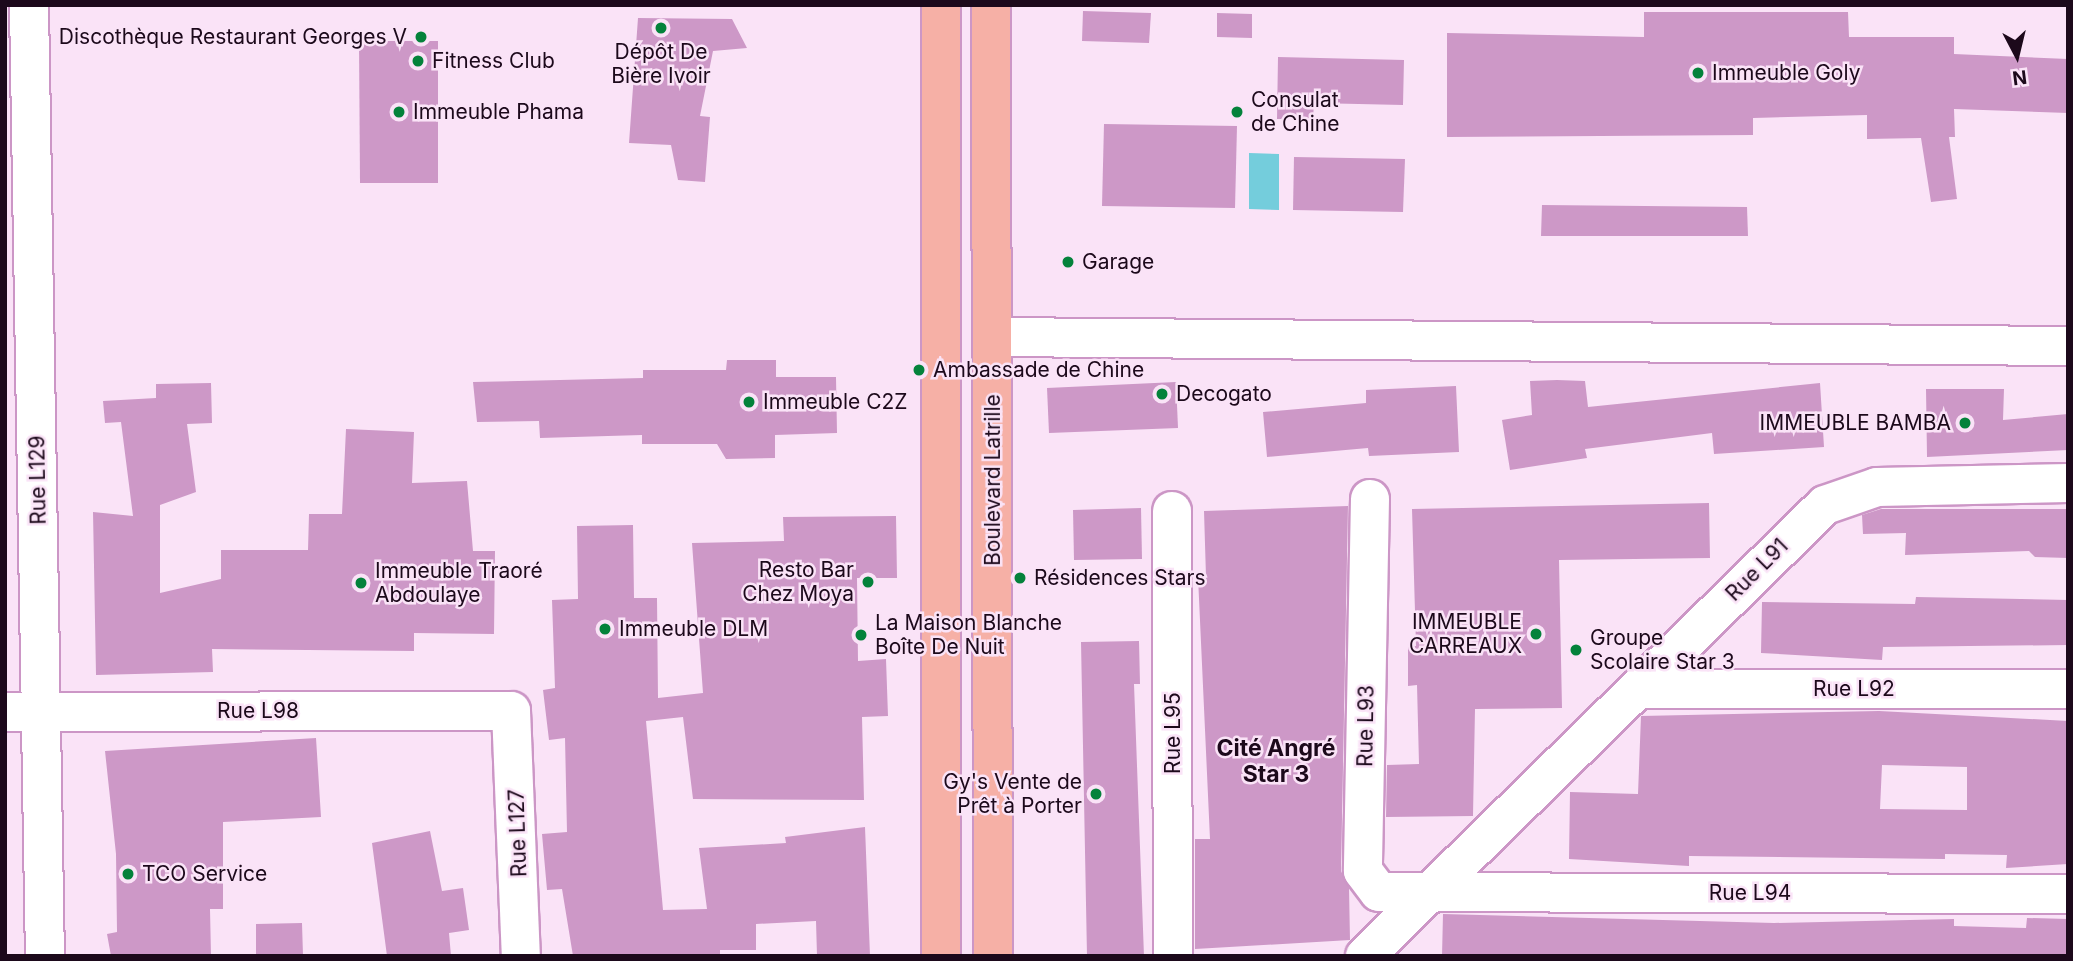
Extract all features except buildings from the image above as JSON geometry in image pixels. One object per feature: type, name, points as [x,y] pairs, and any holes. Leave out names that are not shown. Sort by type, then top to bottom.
[{"type":"main road","points":[[941,5],[941,956]]},
{"type":"main road","name":"Boulevard Latrille","points":[[991,5],[993,956]]},
{"type":"street","name":"Rue L129","points":[[29,5],[20,323],[44,712],[45,956]]},
{"type":"street","points":[[993,337],[2068,346]]},
{"type":"street","name":"Rue L91","points":[[1365,956],[1825,505],[1877,487],[2068,483]]},
{"type":"street","name":"Rue L93","points":[[1370,499],[1363,871],[1379,892],[1432,891]]},
{"type":"street","name":"Rue L95","points":[[1172,511],[1173,956]]},
{"type":"street","name":"Rue L92","points":[[1640,689],[2068,689]]},
{"type":"street","name":"Rue L98","points":[[5,712],[511,710]]},
{"type":"street","name":"Rue L127","points":[[511,710],[521,956]]},
{"type":"street","name":"Rue L94","points":[[1432,891],[2068,894]]},
{"type":"water","points":[[1249,153],[1279,154],[1279,210],[1249,209]]},
{"type":"place","name":"Dépôt De Bière Ivoir","points":[[661,28]]},
{"type":"place","name":"Discothèque Restaurant Georges V","points":[[421,37]]},
{"type":"place","name":"Fitness Club","points":[[418,61]]},
{"type":"place","name":"Immeuble Goly","points":[[1698,73]]},
{"type":"place","name":"Immeuble Phama","points":[[399,112]]},
{"type":"place","name":"Consulat de Chine","points":[[1237,112]]},
{"type":"place","name":"Garage","points":[[1068,262]]},
{"type":"place","name":"Ambassade de Chine","points":[[919,370]]},
{"type":"place","name":"Decogato","points":[[1162,394]]},
{"type":"place","name":"Immeuble C2Z","points":[[749,402]]},
{"type":"place","name":"IMMEUBLE BAMBA","points":[[1965,423]]},
{"type":"place","name":"Résidences Stars","points":[[1020,578]]},
{"type":"place","name":"Resto Bar Chez Moya","points":[[868,582]]},
{"type":"place","name":"Immeuble Traoré Abdoulaye","points":[[361,583]]},
{"type":"place","name":"Immeuble DLM","points":[[605,629]]},
{"type":"place","name":"IMMEUBLE CARREAUX","points":[[1536,634]]},
{"type":"place","name":"La Maison Blanche Boîte De Nuit","points":[[861,635]]},
{"type":"place","name":"Groupe Scolaire Star 3","points":[[1576,650]]},
{"type":"place","name":"Gy's Vente de Prêt à Porter","points":[[1096,794]]},
{"type":"place","name":"TCO Service","points":[[128,874]]},
{"type":"district","name":"Cité Angré Star 3","points":[[1276,761]]}]
